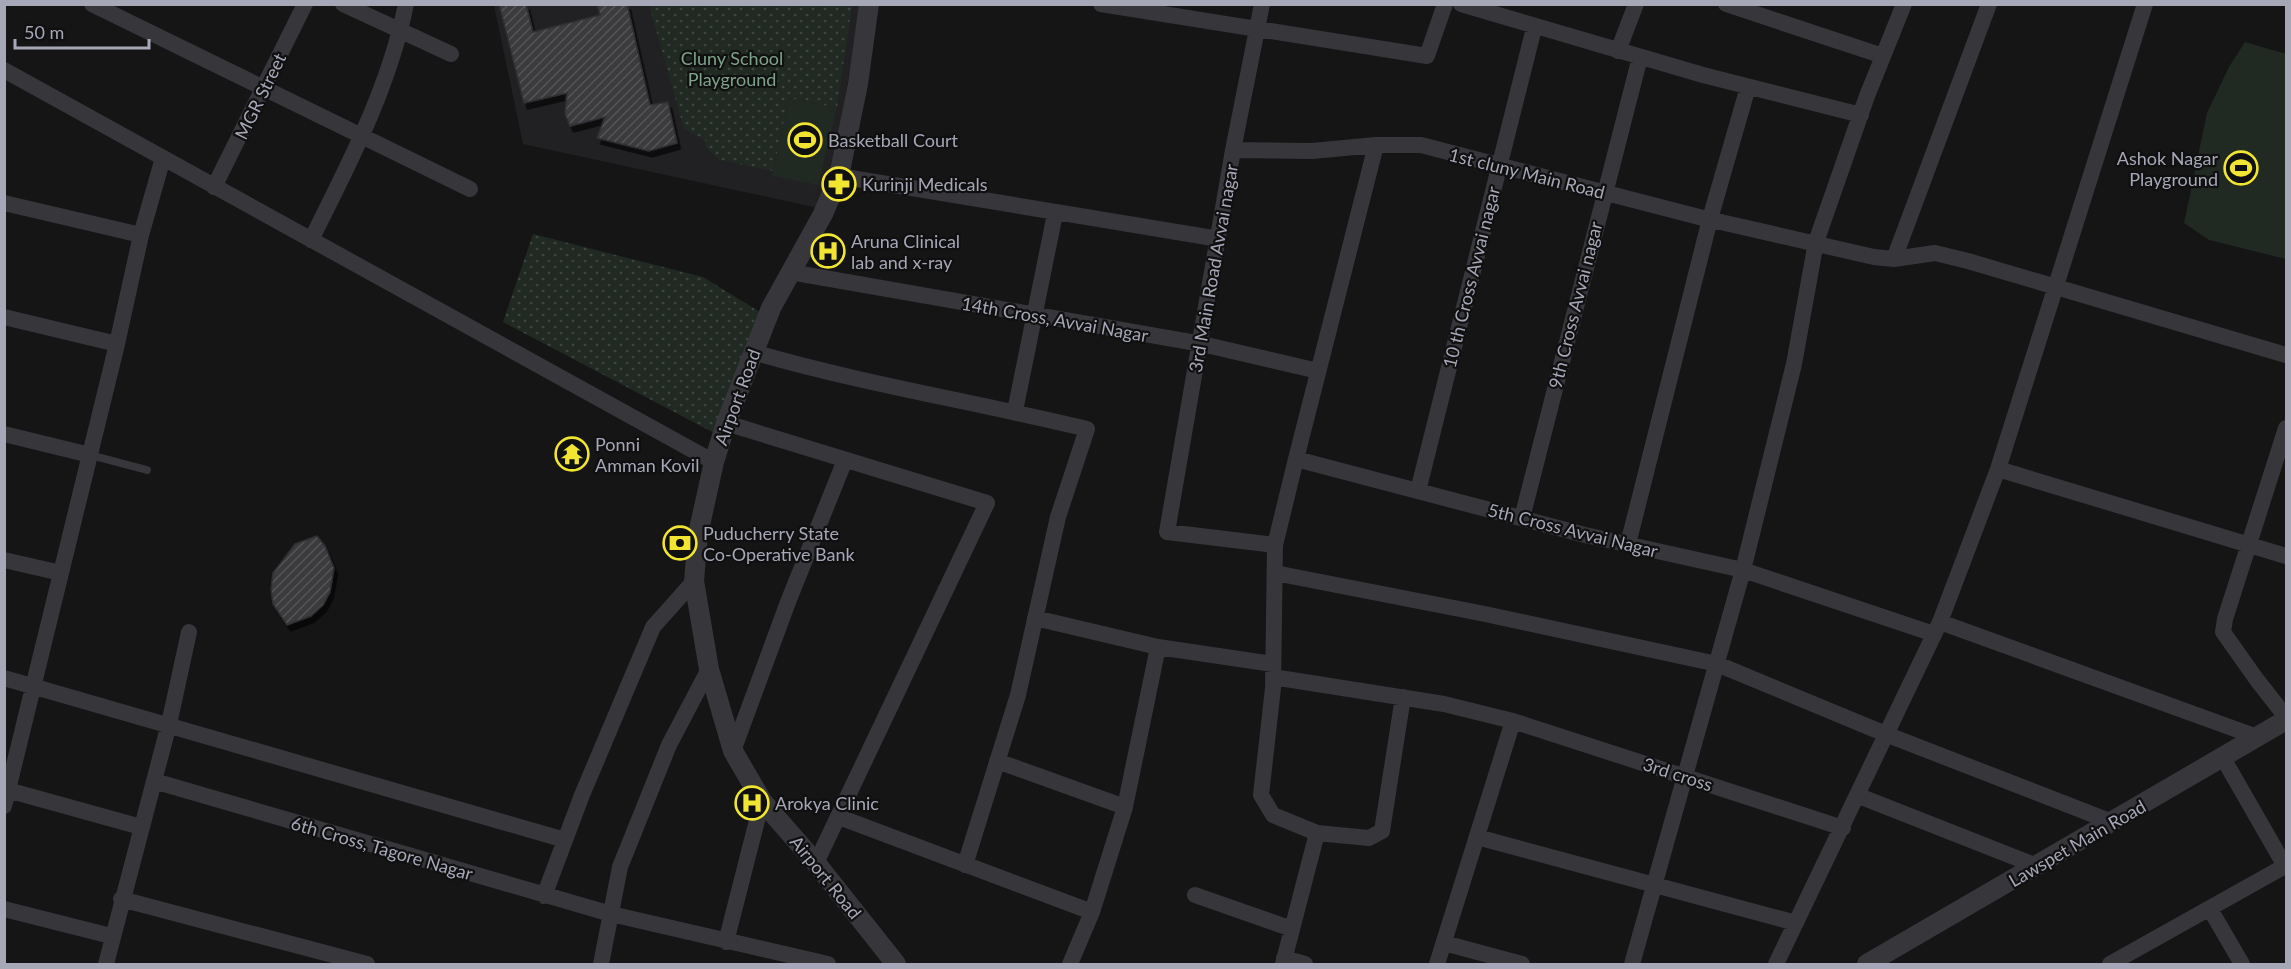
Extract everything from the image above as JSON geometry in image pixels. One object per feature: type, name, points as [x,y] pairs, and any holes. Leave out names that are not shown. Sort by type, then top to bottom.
[{"type":"street","points":[[92,4],[263,90],[470,189]]},
{"type":"street","name":"MGR Street","points":[[214,187],[305,4]]},
{"type":"street","points":[[343,4],[451,54]]},
{"type":"street","points":[[310,240],[363,138],[401,30],[406,4]]},
{"type":"street","name":"Airport Road","points":[[869,4],[858,84],[839,176],[823,214],[771,308],[726,423],[714,462],[698,534],[694,581],[709,669],[733,751],[762,801],[816,863],[896,964]]},
{"type":"street","points":[[1101,4],[1258,27],[1427,56],[1445,4]]},
{"type":"street","name":"3rd Main Road Avvai nagar","points":[[1262,4],[1233,150],[1202,344],[1188,405],[1167,532],[1275,545]]},
{"type":"street","points":[[1461,4],[1534,28],[1748,87],[1861,115]]},
{"type":"street","points":[[1618,51],[1636,4]]},
{"type":"street","points":[[1726,4],[1884,56]]},
{"type":"street","points":[[1632,964],[1743,570],[1794,364],[1816,242],[1861,115],[1904,4]]},
{"type":"street","points":[[1989,4],[1894,259],[1935,253],[2286,355]]},
{"type":"street","points":[[1776,964],[1859,796],[1937,628],[1998,469],[2145,4]]},
{"type":"street","name":"10 th Cross Avvai nagar","points":[[1418,491],[1534,28]]},
{"type":"street","name":"9th Cross Avvai nagar","points":[[1522,518],[1603,193],[1640,57]]},
{"type":"street","points":[[4,70],[714,462]]},
{"type":"street","points":[[1628,544],[1710,219],[1748,87]]},
{"type":"street","name":"1st cluny Main Road","points":[[1233,150],[1312,152],[1376,146],[1421,145],[1498,167],[1710,219],[1894,259]]},
{"type":"street","points":[[1376,146],[1275,545],[1273,670],[1261,795],[1273,815],[1317,833],[1369,838],[1382,831],[1403,697]]},
{"type":"street","points":[[141,827],[6,795],[117,344],[141,236],[163,158]]},
{"type":"street","points":[[839,176],[1056,214],[1219,239]]},
{"type":"street","points":[[4,203],[141,236]]},
{"type":"street","points":[[1016,411],[1033,316],[1056,214]]},
{"type":"street","name":"14th Cross, Avvai Nagar","points":[[790,272],[1202,344],[1318,370]]},
{"type":"street","points":[[4,317],[117,344]]},
{"type":"street","points":[[753,352],[810,369],[1016,411],[1087,429],[1058,517],[1018,695],[965,865]]},
{"type":"street","points":[[726,423],[987,504],[816,863]]},
{"type":"street","points":[[2286,428],[2225,619],[2223,632],[2286,719]]},
{"type":"street","points":[[4,434],[90,455]]},
{"type":"street","name":"5th Cross Avvai Nagar","points":[[1296,459],[1522,518],[1743,570],[1937,628],[2258,737]]},
{"type":"street","points":[[733,751],[788,602],[845,460]]},
{"type":"street","points":[[1998,469],[2286,556]]},
{"type":"street","points":[[4,560],[61,573]]},
{"type":"street","points":[[1275,573],[1485,614],[1717,664],[1888,735],[2112,822]]},
{"type":"street","points":[[544,896],[653,627],[694,581]]},
{"type":"street","name":"3rd cross","points":[[1035,618],[1158,647],[1444,704],[1513,721],[1843,828]]},
{"type":"street","points":[[106,964],[111,936],[169,724],[189,632]]},
{"type":"street","points":[[1070,964],[1092,912],[1125,807],[1158,647]]},
{"type":"street","points":[[601,964],[620,867],[669,745],[709,669]]},
{"type":"street","points":[[4,678],[565,840]]},
{"type":"street","name":"Lawspet Main Road","points":[[1867,964],[1891,959],[2037,866],[2286,719]]},
{"type":"street","points":[[1437,964],[1513,721]]},
{"type":"street","points":[[2110,964],[2285,866],[2223,758]]},
{"type":"street","points":[[998,761],[1125,807]]},
{"type":"street","name":"6th Cross, Tagore Nagar","points":[[154,781],[544,896],[726,942],[828,964]]},
{"type":"street","points":[[1859,796],[2037,866]]},
{"type":"street","points":[[726,942],[762,801]]},
{"type":"street","points":[[839,817],[1092,912]]},
{"type":"street","points":[[1305,964],[1284,961],[1317,833]]},
{"type":"street","points":[[1477,837],[1796,923]]},
{"type":"street","points":[[1195,895],[1292,929]]},
{"type":"street","points":[[121,899],[367,964]]},
{"type":"street","points":[[4,909],[111,936]]},
{"type":"street","points":[[2210,909],[2241,964]]},
{"type":"street","points":[[1444,943],[1522,964]]},
{"type":"lane","points":[[90,455],[147,470]]},
{"type":"shaded area","points":[[494,5],[863,5],[823,209],[523,144]]},
{"type":"green space","name":"Cluny School Playground","points":[[649,5],[852,5],[837,108],[789,98],[773,171],[720,160],[705,147],[706,141],[684,129]]},
{"type":"green space","name":"Ashok Nagar Playground","points":[[2245,42],[2286,54],[2286,259],[2209,240],[2184,223],[2207,113],[2229,67]]},
{"type":"green space","name":"Basketball Court","points":[[789,98],[837,108],[818,185],[772,176]]},
{"type":"green space","points":[[533,234],[703,277],[760,312],[718,435],[503,322]]},
{"type":"building","points":[[499,4],[526,4],[533,32],[600,15],[597,4],[627,4],[650,105],[668,102],[677,143],[649,151],[597,138],[605,117],[570,126],[565,114],[567,93],[524,103]]},
{"type":"building","points":[[317,536],[325,546],[334,568],[330,592],[323,605],[311,616],[287,625],[273,604],[271,589],[273,573],[295,544]]},
{"type":"place","name":"Basketball Court","points":[[805,140]]},
{"type":"place","name":"Ashok Nagar Playground","points":[[2241,168]]},
{"type":"place","name":"Kurinji Medicals","points":[[839,184]]},
{"type":"place","name":"Aruna Clinical lab and x-ray","points":[[828,251]]},
{"type":"place","name":"Ponni Amman Kovil","points":[[572,454]]},
{"type":"place","name":"Puducherry State Co-Operative Bank","points":[[680,543]]},
{"type":"place","name":"Arokya Clinic","points":[[752,803]]}]
